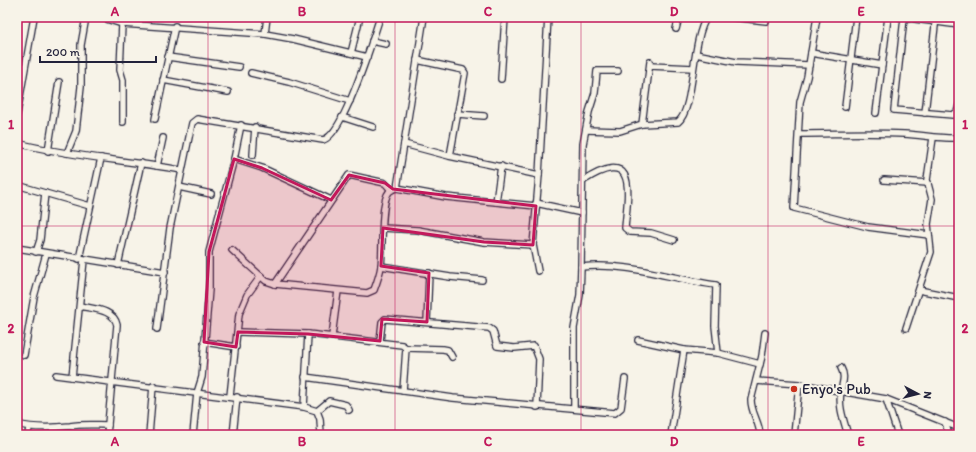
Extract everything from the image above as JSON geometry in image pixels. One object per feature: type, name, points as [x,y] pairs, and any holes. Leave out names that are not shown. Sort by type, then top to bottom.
[{"type":"street","points":[[17,114],[34,17]]},
{"type":"street","points":[[67,153],[76,131],[81,87],[80,45],[86,17]]},
{"type":"street","points":[[100,17],[122,24],[175,26],[265,34],[367,57]]},
{"type":"street","points":[[265,34],[267,17]]},
{"type":"street","points":[[351,53],[360,17]]},
{"type":"street","points":[[157,329],[170,228],[179,187],[181,170],[194,120],[197,119],[255,127],[323,140],[328,139],[335,132],[350,101],[367,57],[380,17]]},
{"type":"street","points":[[394,189],[404,144],[424,17]]},
{"type":"street","points":[[501,79],[505,17]]},
{"type":"street","points":[[538,271],[533,245],[539,175],[548,17]]},
{"type":"street","points":[[676,29],[679,17]]},
{"type":"street","points":[[586,130],[620,131],[642,124],[678,122],[682,120],[687,105],[693,68],[703,25],[707,17]]},
{"type":"street","points":[[731,17],[766,21]]},
{"type":"street","points":[[817,17],[809,65],[800,102],[800,134],[794,208],[868,227],[929,235]]},
{"type":"street","points":[[845,106],[856,17]]},
{"type":"street","points":[[876,113],[888,17]]},
{"type":"street","points":[[959,25],[936,19],[902,17],[894,108],[896,111],[955,114],[959,106]]},
{"type":"street","points":[[924,113],[936,19]]},
{"type":"street","points":[[122,24],[120,70],[123,80],[123,122]]},
{"type":"street","points":[[156,119],[175,26]]},
{"type":"street","points":[[372,41],[386,44]]},
{"type":"street","points":[[811,53],[882,65]]},
{"type":"street","points":[[696,54],[736,62],[809,65]]},
{"type":"street","points":[[168,57],[238,67]]},
{"type":"street","points":[[418,60],[464,71],[450,156]]},
{"type":"street","points":[[642,124],[650,64],[693,68]]},
{"type":"street","points":[[574,409],[574,328],[580,295],[583,144],[595,93],[597,71],[618,71]]},
{"type":"street","points":[[251,74],[289,82],[350,101]]},
{"type":"street","points":[[163,80],[228,92]]},
{"type":"street","points":[[48,151],[59,82]]},
{"type":"street","points":[[457,114],[484,116]]},
{"type":"street","points":[[342,117],[373,127]]},
{"type":"street","points":[[193,435],[197,393],[202,377],[209,289],[209,252],[234,159],[240,125]]},
{"type":"street","points":[[253,155],[255,127]]},
{"type":"street","points":[[800,134],[890,134],[933,138],[959,138]]},
{"type":"street","points":[[157,166],[163,138]]},
{"type":"street","points":[[906,328],[931,252],[928,224],[932,199],[928,183],[933,138]]},
{"type":"street","points":[[17,143],[48,151],[181,170]]},
{"type":"street","points":[[404,144],[450,156],[539,175]]},
{"type":"street","points":[[72,377],[80,306],[82,260],[90,206],[101,158]]},
{"type":"street","points":[[234,159],[262,168],[331,200]]},
{"type":"street","points":[[118,265],[140,163]]},
{"type":"street","points":[[496,202],[501,166]]},
{"type":"street","points":[[583,181],[601,171],[617,169],[621,171],[626,177],[629,193],[625,228],[630,232],[651,233],[674,240]]},
{"type":"street","points":[[275,284],[349,175],[385,183],[394,189],[446,197],[536,205],[582,213]]},
{"type":"street","points":[[884,180],[902,183],[928,183]]},
{"type":"street","points":[[17,186],[90,206]]},
{"type":"street","points":[[179,187],[211,194]]},
{"type":"street","points":[[232,250],[261,276],[275,284],[371,293],[374,290],[381,266],[386,198],[388,192],[394,189]]},
{"type":"street","points":[[36,252],[40,240],[45,193]]},
{"type":"street","points":[[383,228],[418,230],[484,242],[533,245]]},
{"type":"street","points":[[17,248],[82,260],[165,272]]},
{"type":"street","points":[[24,355],[34,297],[46,254]]},
{"type":"street","points":[[581,267],[602,265],[625,268],[716,285],[715,326],[718,353]]},
{"type":"street","points":[[381,266],[482,280]]},
{"type":"street","points":[[427,322],[429,273]]},
{"type":"street","points":[[230,396],[241,308],[261,276]]},
{"type":"street","points":[[919,290],[959,298]]},
{"type":"street","points":[[332,336],[338,291]]},
{"type":"street","points":[[80,306],[112,314],[116,318],[107,435]]},
{"type":"street","points":[[380,342],[384,319],[490,328],[493,331],[497,346],[514,348],[535,346],[539,359],[537,407]]},
{"type":"street","points":[[238,332],[308,334],[402,344],[406,348],[448,350],[452,357]]},
{"type":"street","points":[[760,435],[759,425],[751,407],[751,397],[760,364],[765,333]]},
{"type":"street","points":[[304,407],[308,334]]},
{"type":"street","points":[[638,340],[684,350],[718,353],[760,364]]},
{"type":"street","points":[[204,342],[236,347]]},
{"type":"street","points":[[403,391],[406,348]]},
{"type":"street","points":[[671,435],[684,350]]},
{"type":"street","points":[[841,368],[844,377],[840,406],[848,435]]},
{"type":"street","points":[[56,374],[112,383],[153,386],[304,407],[316,411],[320,419],[321,435]]},
{"type":"street","points":[[305,377],[403,391],[537,407],[615,413],[621,408],[625,379]]},
{"type":"street","points":[[756,381],[799,384],[841,390],[886,399],[959,428]]},
{"type":"street","points":[[794,435],[799,384]]},
{"type":"street","points":[[149,435],[153,386]]},
{"type":"street","points":[[233,435],[237,397]]},
{"type":"street","points":[[886,399],[898,435]]},
{"type":"street","points":[[316,411],[329,401],[346,405],[349,410]]},
{"type":"street","points":[[945,422],[949,435]]},
{"type":"street","points":[[17,424],[29,428],[108,425]]},
{"type":"street","points":[[28,435],[29,428]]},
{"type":"street","points":[[56,428],[58,435]]},
{"type":"highlighted area","points":[[234,159],[262,168],[331,200],[349,175],[385,183],[393,189],[536,206],[533,245],[484,242],[383,228],[381,266],[429,273],[427,322],[382,319],[380,341],[308,334],[238,332],[236,347],[204,342],[209,252]]},
{"type":"place","name":"Enyo's Pub","points":[[794,389]]}]
